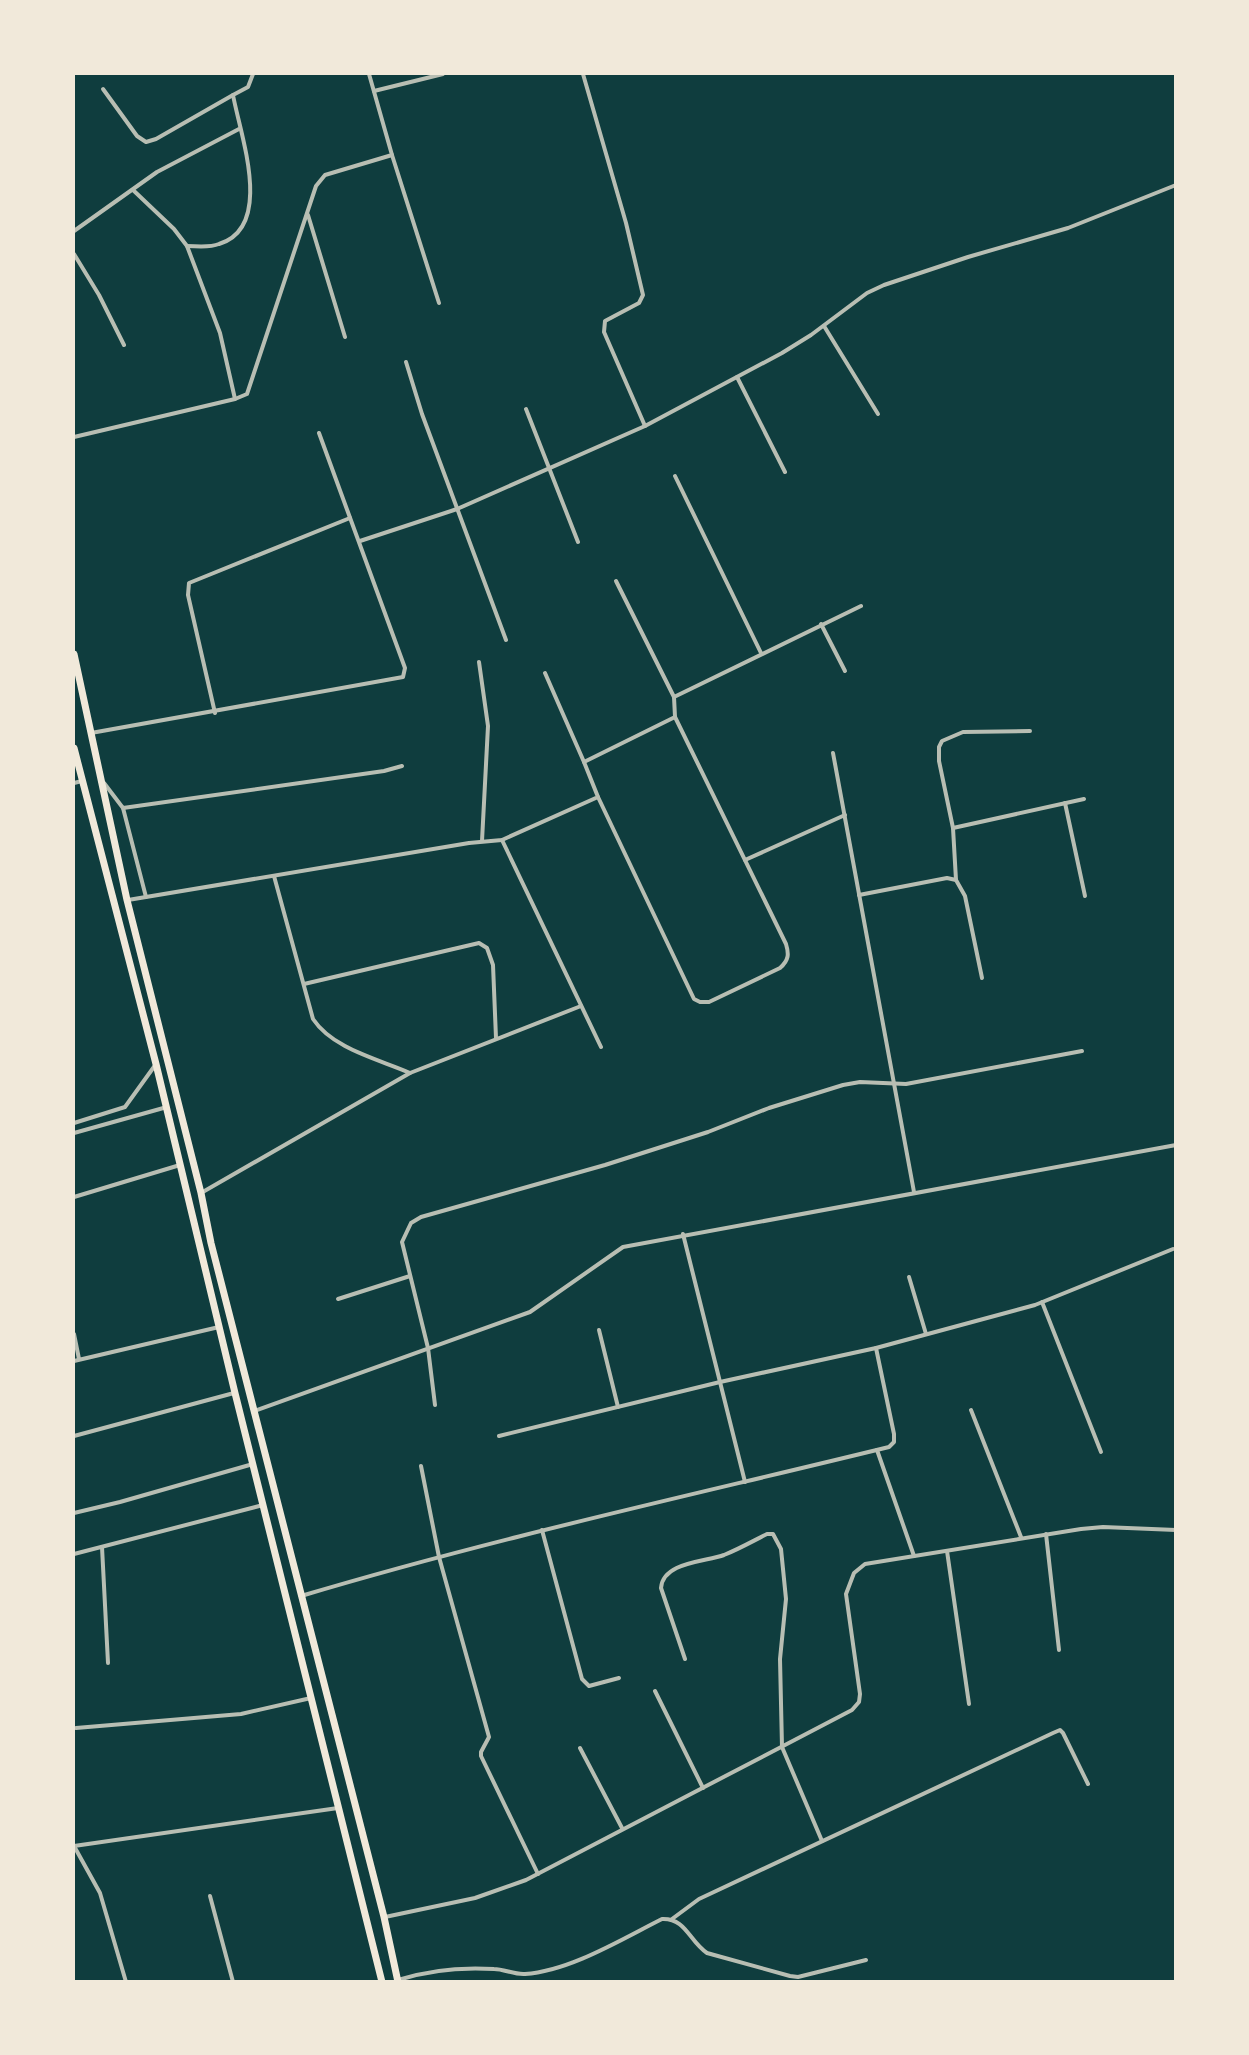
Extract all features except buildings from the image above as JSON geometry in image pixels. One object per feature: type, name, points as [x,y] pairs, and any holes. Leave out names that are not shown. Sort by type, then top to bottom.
[{"type":"highway","points":[[74,654],[127,900],[253,1411],[384,1917],[398,1981]]},
{"type":"highway","points":[[74,748],[167,1107],[235,1393],[382,1982]]},
{"type":"street","points":[[103,89],[137,136],[146,142],[156,139],[249,87],[253,74]]},
{"type":"street","points":[[369,74],[439,303]]},
{"type":"street","points":[[374,91],[443,74]]},
{"type":"street","points":[[583,74],[626,223],[643,295],[639,303],[605,321],[604,332],[645,426]]},
{"type":"street","points":[[187,246],[219,245],[235,236],[249,208],[250,178],[233,95]]},
{"type":"street","points":[[74,231],[157,172],[239,129]]},
{"type":"street","points":[[74,436],[235,399],[250,389],[316,186],[325,175],[392,155]]},
{"type":"street","points":[[360,541],[457,508],[549,470],[645,426],[782,353],[824,326],[867,293],[884,285],[968,256],[1068,228],[1176,185]]},
{"type":"street","points":[[133,190],[174,229],[187,246],[220,333],[235,399]]},
{"type":"street","points":[[308,215],[345,338]]},
{"type":"street","points":[[74,254],[99,295],[124,345]]},
{"type":"street","points":[[824,326],[878,414]]},
{"type":"street","points":[[406,362],[506,640]]},
{"type":"street","points":[[737,377],[785,472]]},
{"type":"street","points":[[526,409],[578,542]]},
{"type":"street","points":[[90,733],[403,677],[405,668],[319,433]]},
{"type":"street","points":[[675,476],[761,653]]},
{"type":"street","points":[[214,712],[188,595],[189,583],[350,518]]},
{"type":"street","points":[[544,673],[598,797],[694,999],[700,1002],[719,997],[780,968],[786,963],[789,953],[786,944],[675,717],[674,697],[616,581]]},
{"type":"street","points":[[674,697],[861,606]]},
{"type":"street","points":[[821,624],[845,671]]},
{"type":"street","points":[[479,662],[488,726],[482,841]]},
{"type":"street","points":[[584,762],[675,717]]},
{"type":"street","points":[[982,978],[965,896],[956,880],[953,828],[939,761],[939,747],[942,741],[963,732],[1030,731]]},
{"type":"street","points":[[833,753],[914,1192]]},
{"type":"street","points":[[123,808],[384,771],[402,766]]},
{"type":"street","points":[[100,778],[123,808],[146,897]]},
{"type":"street","points":[[74,783],[82,781]]},
{"type":"street","points":[[127,900],[482,841],[502,840],[598,797]]},
{"type":"street","points":[[953,828],[1084,799]]},
{"type":"street","points":[[1065,803],[1085,896]]},
{"type":"street","points":[[745,860],[845,814]]},
{"type":"street","points":[[502,840],[601,1047]]},
{"type":"street","points":[[274,876],[313,1019],[321,1030],[338,1042],[410,1073]]},
{"type":"street","points":[[859,895],[947,878],[956,880]]},
{"type":"street","points":[[304,984],[479,944],[487,948],[493,965],[496,1038]]},
{"type":"street","points":[[201,1193],[410,1073],[582,1006]]},
{"type":"street","points":[[435,1405],[428,1348],[402,1242],[411,1223],[421,1217],[605,1165],[843,1085],[860,1082],[893,1085],[1082,1051]]},
{"type":"street","points":[[74,1123],[125,1107],[156,1064]]},
{"type":"street","points":[[74,1133],[167,1107]]},
{"type":"street","points":[[253,1411],[530,1312],[623,1248],[683,1234],[1176,1145]]},
{"type":"street","points":[[74,1197],[181,1165]]},
{"type":"street","points":[[683,1234],[745,1482]]},
{"type":"street","points":[[499,1436],[720,1382],[876,1348],[1042,1302],[1173,1249]]},
{"type":"street","points":[[338,1299],[410,1276]]},
{"type":"street","points":[[909,1277],[926,1334]]},
{"type":"street","points":[[1042,1302],[1101,1452]]},
{"type":"street","points":[[74,1361],[219,1327]]},
{"type":"street","points":[[599,1330],[618,1407]]},
{"type":"street","points":[[74,1334],[79,1359]]},
{"type":"street","points":[[300,1597],[542,1530],[889,1447],[894,1442],[894,1434],[876,1348]]},
{"type":"street","points":[[74,1436],[235,1393]]},
{"type":"street","points":[[971,1410],[1021,1537]]},
{"type":"street","points":[[877,1450],[914,1556]]},
{"type":"street","points":[[74,1513],[254,1463]]},
{"type":"street","points":[[421,1466],[439,1557],[489,1737],[481,1756],[538,1874]]},
{"type":"street","points":[[74,1554],[264,1505]]},
{"type":"street","points":[[384,1917],[475,1898],[538,1874],[622,1828],[852,1710],[859,1702],[846,1594],[854,1573],[865,1564],[1021,1537],[1103,1527],[1176,1530]]},
{"type":"street","points":[[542,1530],[582,1679],[589,1686],[619,1678]]},
{"type":"street","points":[[685,1659],[661,1588],[665,1576],[677,1567],[724,1554],[767,1534],[774,1534],[781,1549],[786,1599],[780,1659],[782,1747],[822,1841]]},
{"type":"street","points":[[1046,1534],[1059,1650]]},
{"type":"street","points":[[102,1547],[108,1663]]},
{"type":"street","points":[[947,1551],[969,1704]]},
{"type":"street","points":[[655,1691],[703,1788]]},
{"type":"street","points":[[76,1728],[241,1714],[311,1698]]},
{"type":"street","points":[[398,1981],[420,1973],[470,1968],[497,1969],[525,1974],[583,1958],[662,1919],[672,1918],[699,1899],[1060,1730],[1088,1784]]},
{"type":"street","points":[[580,1748],[622,1828]]},
{"type":"street","points":[[126,1982],[100,1893],[74,1846],[339,1808]]},
{"type":"street","points":[[210,1896],[233,1982]]},
{"type":"street","points":[[672,1918],[680,1922],[697,1947],[707,1953],[790,1976],[798,1977],[866,1960]]}]
